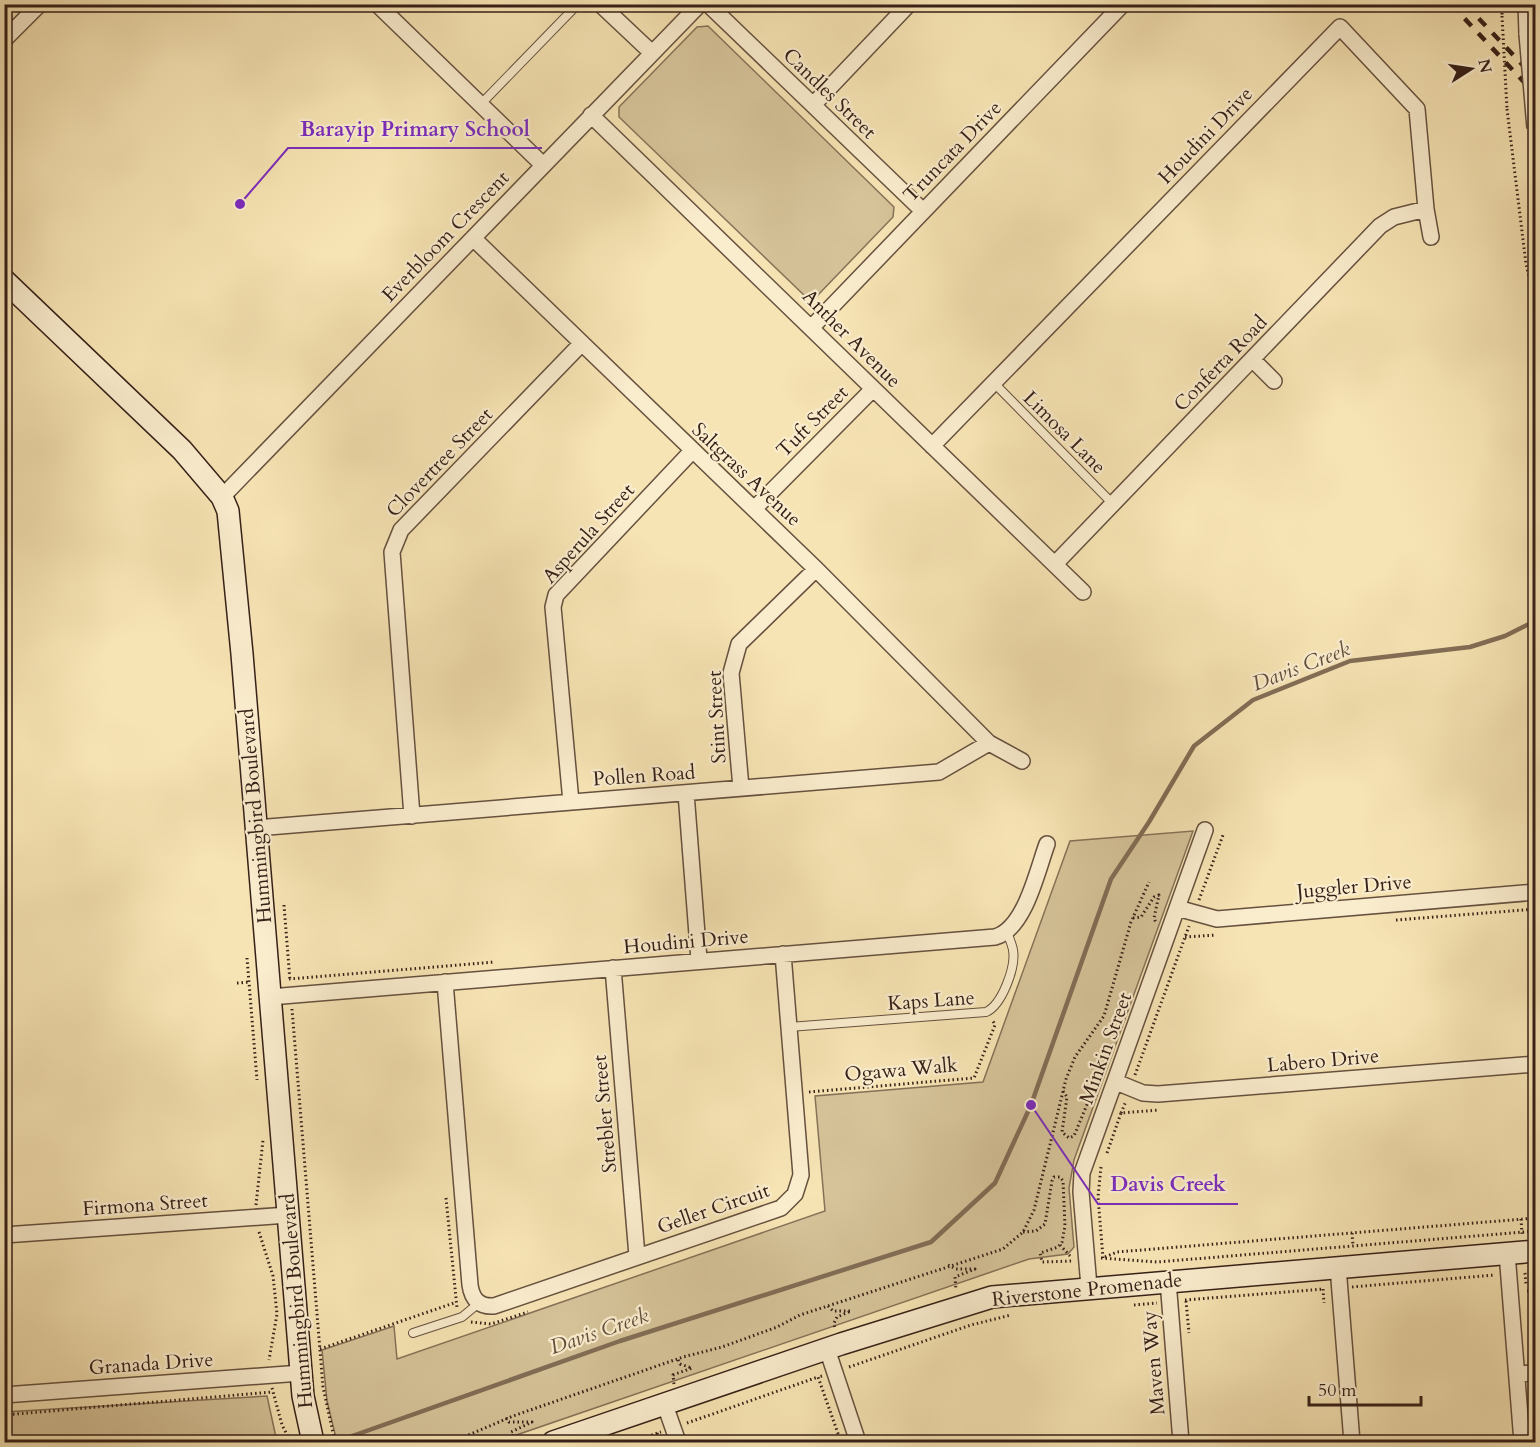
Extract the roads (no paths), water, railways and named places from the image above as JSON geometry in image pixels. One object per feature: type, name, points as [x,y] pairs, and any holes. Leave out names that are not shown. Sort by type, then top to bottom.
[{"type":"street","points":[[4,40],[40,4]]},
{"type":"street","points":[[377,4],[543,165]]},
{"type":"street","points":[[600,4],[652,53]]},
{"type":"street","name":"Everbloom Crescent","points":[[222,497],[700,4]]},
{"type":"street","name":"Candles Street","points":[[708,4],[923,211]]},
{"type":"street","points":[[813,105],[909,4]]},
{"type":"street","name":"Truncata Drive","points":[[812,327],[1123,4]]},
{"type":"street","points":[[1526,4],[1535,129]]},
{"type":"street","name":"Houdini Drive","points":[[932,446],[1340,27],[1417,109],[1426,209],[1431,237]]},
{"type":"street","name":"Anther Avenue","points":[[591,115],[1083,592]]},
{"type":"street","name":"Conferta Road","points":[[1055,564],[1380,226],[1394,217],[1426,209]]},
{"type":"street","name":"Saltgrass Avenue","points":[[473,238],[816,569],[989,743]]},
{"type":"street","name":"Hummingbird Boulevard","points":[[4,280],[182,450],[222,497],[228,511],[270,984],[301,1373],[305,1411],[313,1443]]},
{"type":"street","name":"Clovertree Street","points":[[412,816],[392,552],[395,542],[400,530],[582,344]]},
{"type":"street","points":[[1252,359],[1274,381]]},
{"type":"street","name":"Tuft Street","points":[[754,509],[873,389]]},
{"type":"street","name":"Asperula Street","points":[[571,802],[553,607],[556,595],[692,451]]},
{"type":"street","name":"Stint Street","points":[[741,788],[731,673],[734,657],[739,644],[816,569]]},
{"type":"street","points":[[989,743],[1022,761]]},
{"type":"street","name":"Pollen Road","points":[[256,828],[939,772],[989,743]]},
{"type":"street","points":[[686,793],[699,960]]},
{"type":"street","name":"Minkin Street","points":[[1089,1287],[1081,1184],[1085,1162],[1107,1105],[1123,1086],[1177,908],[1205,830]]},
{"type":"street","points":[[1007,932],[1021,914],[1047,844]]},
{"type":"street","name":"Juggler Drive","points":[[1177,908],[1216,919],[1536,892]]},
{"type":"street","name":"Houdini Drive","points":[[270,984],[291,995],[995,937],[1007,932]]},
{"type":"street","name":"Geller Circuit","points":[[475,1299],[489,1306],[499,1305],[781,1208],[788,1203],[800,1186],[801,1174],[783,954]]},
{"type":"street","name":"Strebler Street","points":[[613,968],[637,1256]]},
{"type":"street","points":[[445,982],[475,1299]]},
{"type":"street","name":"Labero Drive","points":[[1123,1086],[1158,1094],[1536,1064]]},
{"type":"street","name":"Firmona Street","points":[[4,1235],[288,1215]]},
{"type":"street","name":"Riverstone Promenade","points":[[553,1443],[834,1346],[961,1305],[1003,1295],[1536,1251]]},
{"type":"street","points":[[1507,1253],[1522,1443]]},
{"type":"street","points":[[1338,1267],[1352,1443]]},
{"type":"street","name":"Maven Way","points":[[1168,1281],[1181,1443]]},
{"type":"street","points":[[834,1346],[834,1372],[858,1443]]},
{"type":"street","name":"Granada Drive","points":[[4,1395],[301,1373]]},
{"type":"street","points":[[1517,1374],[1534,1373]]},
{"type":"street","points":[[665,1405],[675,1435]]},
{"type":"lane","points":[[481,104],[578,4]]},
{"type":"lane","name":"Limosa Lane","points":[[994,383],[1113,504]]},
{"type":"lane","name":"Kaps Lane","points":[[789,1028],[986,1012],[994,1008],[1001,998],[1013,959],[1013,948],[1007,932]]},
{"type":"lane","points":[[414,1333],[462,1317],[475,1299]]},
{"type":"waterway","name":"Davis Creek","points":[[341,1440],[620,1341],[931,1242],[995,1183],[1031,1105],[1111,879],[1149,822],[1194,746],[1253,700],[1350,661],[1470,647],[1505,636],[1533,622],[1536,616]]},
{"type":"railway","points":[[1451,4],[1536,95]]},
{"type":"railway","points":[[1465,4],[1536,79]]},
{"type":"place","name":"Barayip Primary School","points":[[240,204]]},
{"type":"place","name":"Davis Creek","points":[[1031,1105]]}]
